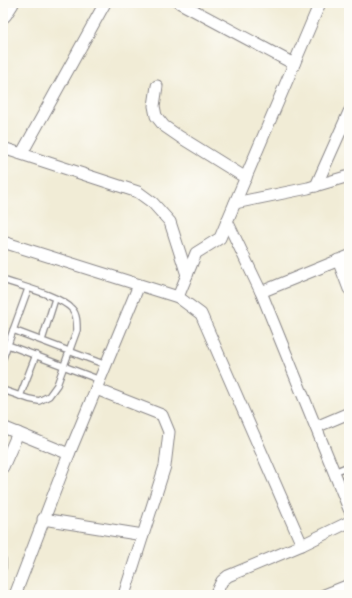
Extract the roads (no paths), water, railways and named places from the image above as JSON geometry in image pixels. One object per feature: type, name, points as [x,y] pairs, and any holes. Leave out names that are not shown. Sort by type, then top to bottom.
[{"type":"main road","points":[[3,14],[10,3]]},
{"type":"street","points":[[22,153],[106,3]]},
{"type":"street","points":[[180,3],[294,64]]},
{"type":"street","points":[[178,297],[196,253],[220,238],[320,3]]},
{"type":"street","points":[[157,86],[154,106],[156,116],[164,126],[246,178]]},
{"type":"street","points":[[316,186],[349,112]]},
{"type":"street","points":[[3,148],[138,192],[153,203],[170,222],[187,275]]},
{"type":"street","points":[[235,203],[316,186],[349,176]]},
{"type":"street","points":[[227,221],[261,292],[349,509]]},
{"type":"street","points":[[3,242],[178,297],[201,314],[302,545]]},
{"type":"street","points":[[261,292],[349,256]]},
{"type":"street","points":[[338,260],[349,289]]},
{"type":"street","points":[[15,595],[69,454],[139,285]]},
{"type":"street","points":[[98,384],[162,415],[169,432],[165,466],[124,595]]},
{"type":"street","points":[[316,427],[349,413]]},
{"type":"street","points":[[3,427],[69,454]]},
{"type":"street","points":[[3,467],[18,433]]},
{"type":"street","points":[[44,519],[143,535]]},
{"type":"street","points":[[215,595],[222,581],[228,576],[302,545],[349,522]]},
{"type":"street","points":[[324,595],[349,585]]},
{"type":"lane","points":[[3,280],[62,301],[73,309],[77,320],[77,330],[64,366],[57,385],[49,396],[39,401],[28,399],[3,390]]},
{"type":"lane","points":[[3,358],[28,289]]},
{"type":"lane","points":[[42,340],[55,298]]},
{"type":"lane","points":[[13,330],[106,364]]},
{"type":"lane","points":[[8,345],[64,366],[98,384]]},
{"type":"lane","points":[[20,396],[36,355]]},
{"type":"lane","points":[[334,472],[349,466]]},
{"type":"lane","points":[[3,560],[3,567]]}]
